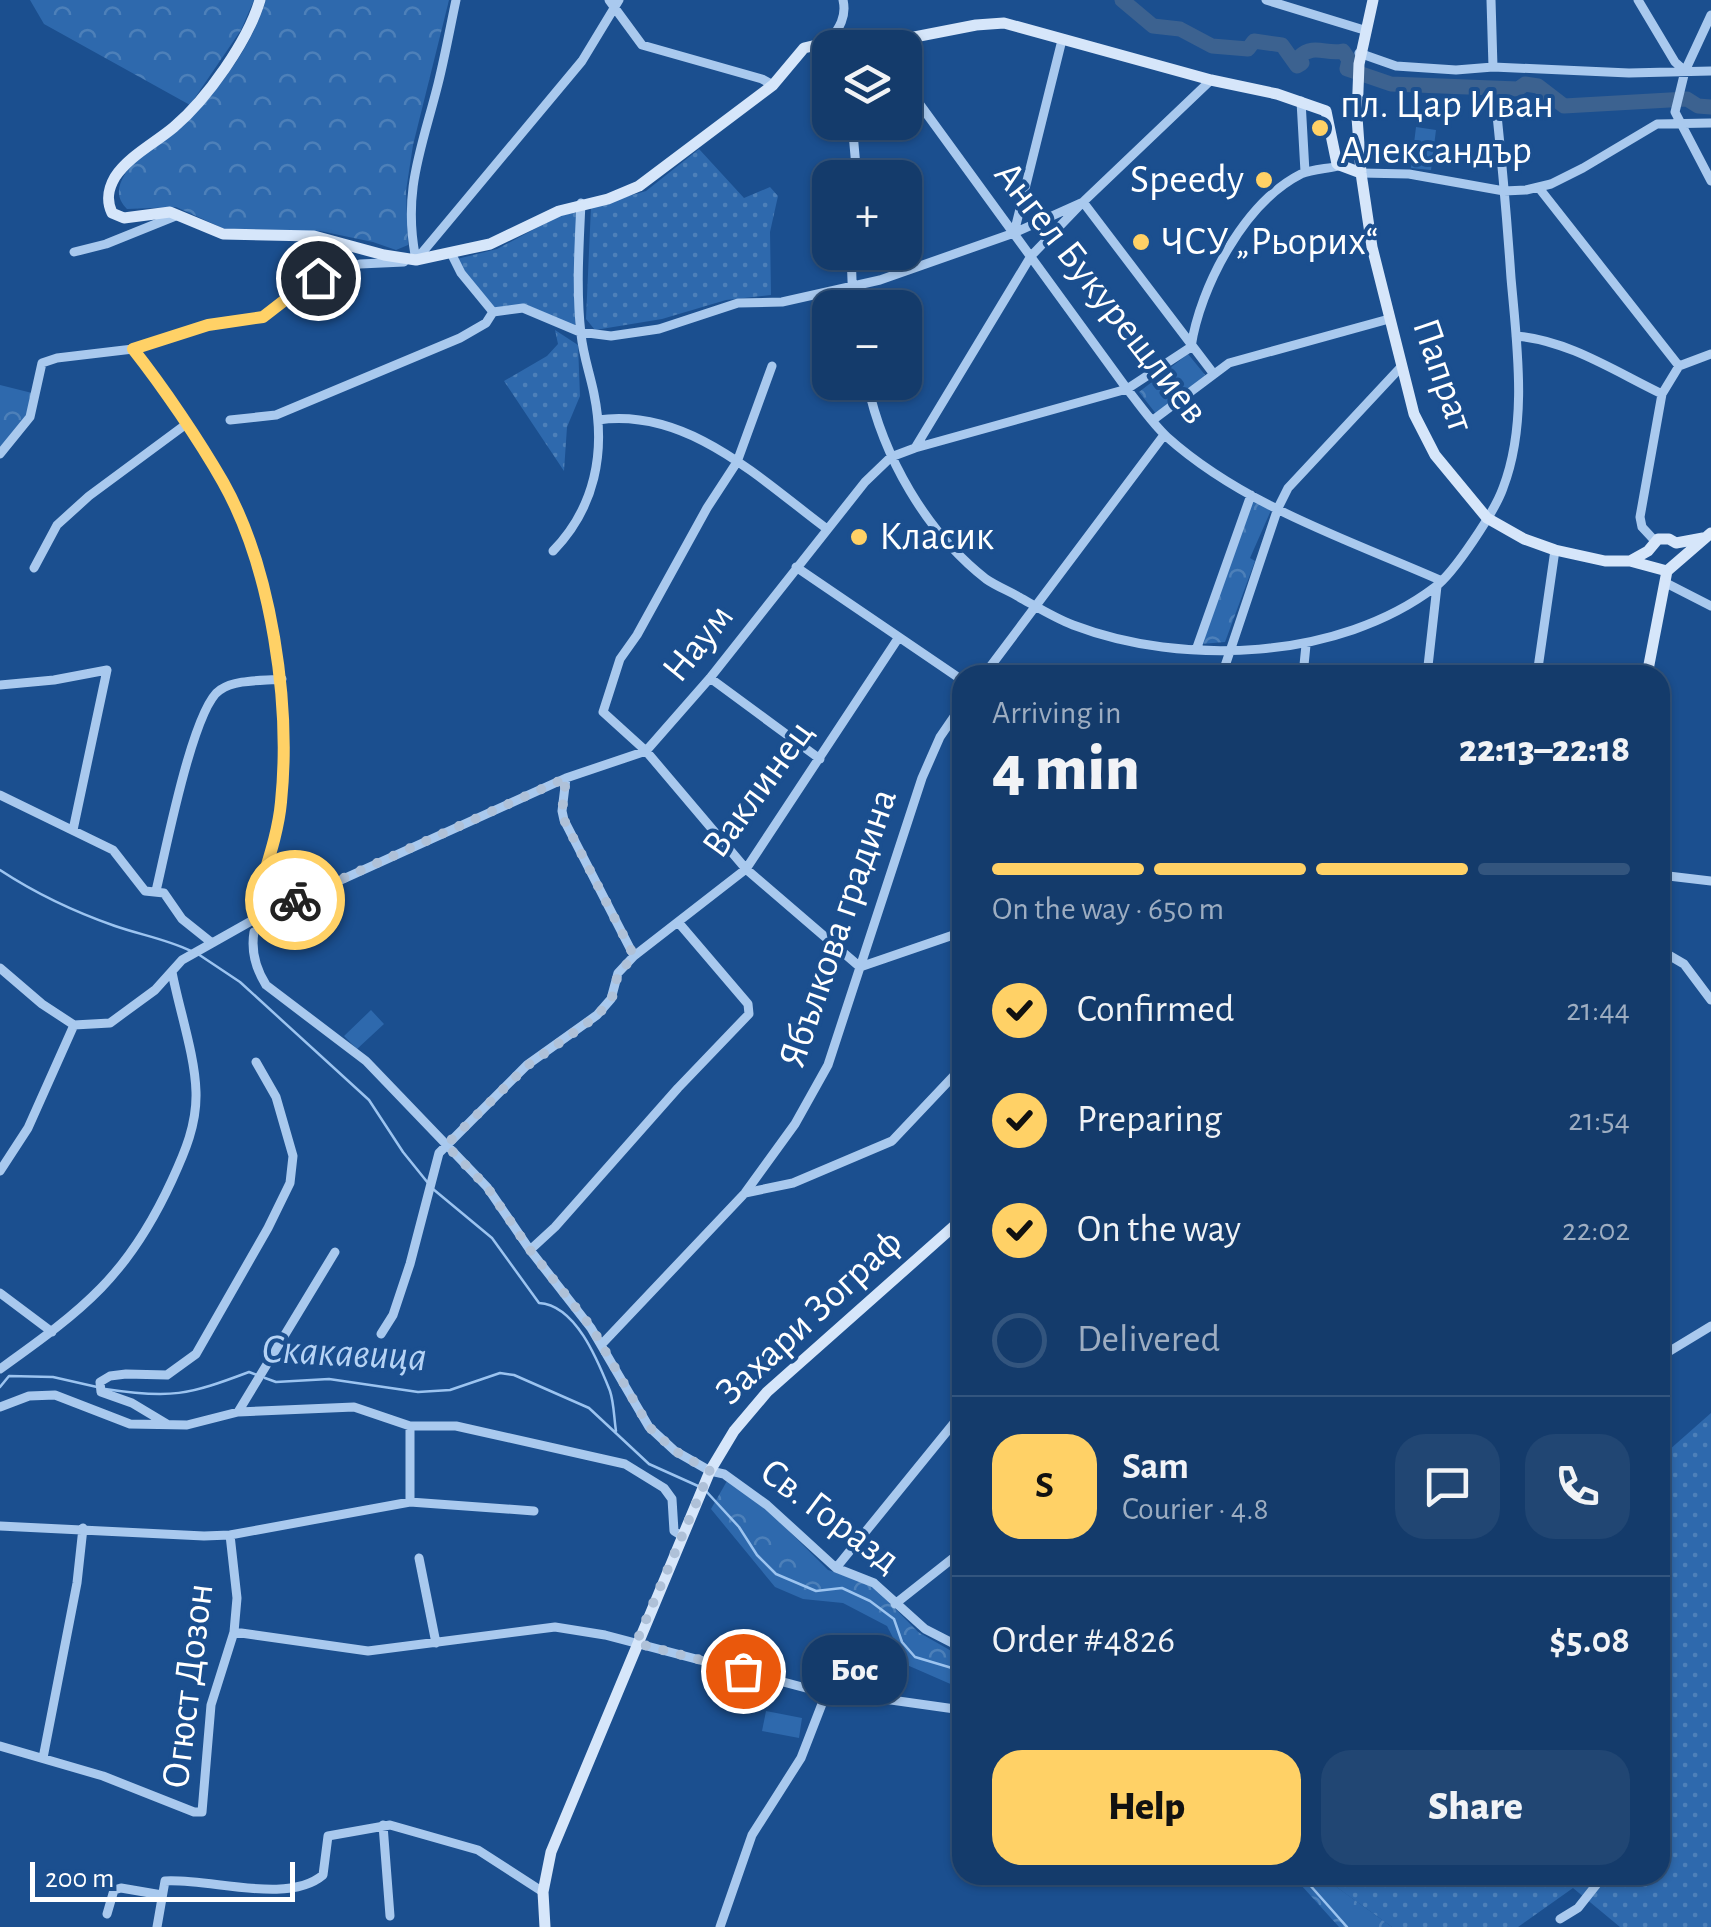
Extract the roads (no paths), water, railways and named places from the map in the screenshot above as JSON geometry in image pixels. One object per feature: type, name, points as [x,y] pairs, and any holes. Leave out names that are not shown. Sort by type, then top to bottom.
[{"type":"street","points":[[260,0],[254,20],[194,107],[122,167],[108,192],[108,207],[117,217],[164,211],[224,234],[314,236],[384,256],[416,260]]},
{"type":"street","points":[[416,260],[411,197],[416,160],[438,86],[456,0]]},
{"type":"street","points":[[839,30],[846,10],[844,0]]},
{"type":"street","points":[[1266,0],[1364,30]]},
{"type":"street","name":"Папрат","points":[[1372,0],[1359,58],[1361,173],[1372,247],[1414,414],[1435,455],[1488,518],[1555,550],[1653,567]]},
{"type":"street","points":[[1491,0],[1493,67]]},
{"type":"street","points":[[1638,0],[1674,62],[1685,71]]},
{"type":"street","points":[[416,260],[582,60],[614,3],[642,45],[762,78],[773,85]]},
{"type":"street","points":[[1711,15],[1685,71],[1678,117],[1711,181]]},
{"type":"street","points":[[922,36],[1004,23],[1301,101],[1328,114],[1339,166]]},
{"type":"street","points":[[1014,233],[1062,40]]},
{"type":"street","points":[[0,454],[30,416],[42,363],[133,349],[208,325],[263,317],[303,286],[351,267],[416,260],[498,242],[545,217],[581,203],[608,199],[639,186],[773,85],[804,48],[812,47]]},
{"type":"street","points":[[1359,58],[1396,66],[1456,70],[1493,67],[1629,73],[1711,71]]},
{"type":"street","points":[[915,448],[1030,256],[1211,80]]},
{"type":"street","points":[[1301,101],[1305,172]]},
{"type":"street","points":[[873,400],[891,457],[937,531],[987,580],[1073,625],[1122,639],[1196,650],[1306,644],[1411,604],[1440,584],[1488,518],[1504,488],[1515,435],[1516,336],[1496,105]]},
{"type":"street","name":"Ангел Букурещлиев","points":[[922,107],[1164,434],[1211,471],[1252,495],[1440,584]]},
{"type":"street","points":[[1191,347],[1195,321],[1214,270],[1242,228],[1272,196],[1305,172],[1339,166],[1361,173],[1410,174],[1504,191],[1539,188],[1583,168],[1657,124],[1678,117],[1711,123]]},
{"type":"street","points":[[1539,188],[1679,366]]},
{"type":"street","points":[[493,312],[523,308],[580,332],[611,336],[659,329],[738,302],[782,302],[850,288],[1014,233],[1083,202]]},
{"type":"street","points":[[1083,202],[1213,373]]},
{"type":"street","points":[[553,551],[577,520],[591,491],[600,446],[580,332],[581,203]]},
{"type":"street","points":[[74,252],[178,216]]},
{"type":"street","points":[[450,253],[493,312]]},
{"type":"street","points":[[850,270],[850,288]]},
{"type":"street","points":[[230,420],[276,415],[460,338],[486,324],[493,312]]},
{"type":"street","points":[[1153,420],[1229,364],[1389,319]]},
{"type":"street","points":[[1516,336],[1564,346],[1662,394]]},
{"type":"street","name":"Наум","points":[[646,752],[710,678],[827,529],[891,457],[1127,389],[1191,347]]},
{"type":"street","points":[[133,349],[223,482],[241,521],[260,579],[282,679],[281,804],[255,905],[255,919]]},
{"type":"street","points":[[1711,354],[1679,366],[1662,394],[1640,517],[1651,546],[1653,567],[1711,606]]},
{"type":"street","points":[[772,366],[737,462],[707,508],[638,635],[620,659],[604,702],[606,718],[646,752],[746,868],[860,967],[952,935]]},
{"type":"street","points":[[1225,665],[1288,488],[1400,368]]},
{"type":"street","points":[[598,420],[663,426],[718,446],[827,529]]},
{"type":"street","points":[[34,568],[58,525],[89,496],[185,424]]},
{"type":"street","points":[[992,665],[1164,434]]},
{"type":"street","points":[[1196,650],[1252,495]]},
{"type":"street","points":[[1630,561],[1666,538],[1676,543],[1707,535]]},
{"type":"street","points":[[1649,665],[1666,577],[1707,535]]},
{"type":"street","points":[[1676,543],[1680,560]]},
{"type":"street","points":[[1538,665],[1555,550]]},
{"type":"street","points":[[796,567],[952,673]]},
{"type":"street","points":[[1428,665],[1440,584]]},
{"type":"street","name":"Ваклинец","points":[[381,1334],[410,1264],[439,1153],[527,1066],[597,1016],[612,998],[618,974],[634,956],[746,868],[898,637]]},
{"type":"street","points":[[1304,665],[1306,644]]},
{"type":"street","points":[[0,685],[107,670],[73,830]]},
{"type":"street","points":[[710,678],[820,759]]},
{"type":"street","points":[[156,891],[192,744],[208,703],[214,694],[231,685],[282,679]]},
{"type":"street","name":"Ябълкова градина","points":[[601,1345],[746,1193],[795,1124],[828,1065],[922,778],[952,720]]},
{"type":"street","points":[[0,968],[74,1026],[110,1023],[130,1012],[182,960],[255,919],[566,778],[646,752]]},
{"type":"street","points":[[566,778],[564,820],[634,956]]},
{"type":"street","points":[[0,794],[113,850],[145,891],[164,893],[182,920],[212,943]]},
{"type":"street","points":[[1670,877],[1711,881]]},
{"type":"street","points":[[530,1250],[749,1014],[748,1004],[678,922]]},
{"type":"street","name":"Св. Горазд","points":[[254,932],[252,943],[258,972],[266,985],[366,1061],[487,1187],[530,1250],[592,1328],[649,1427],[708,1475],[724,1474],[767,1505],[836,1568],[874,1583],[925,1629],[952,1643]]},
{"type":"street","points":[[1670,956],[1684,964],[1711,1000]]},
{"type":"street","points":[[0,1369],[52,1332],[114,1278],[152,1224],[186,1148],[196,1091],[172,972]]},
{"type":"street","points":[[0,1171],[28,1128],[74,1026]]},
{"type":"street","points":[[170,1426],[100,1387],[110,1376],[166,1374],[196,1354],[290,1183],[293,1156],[276,1097],[256,1062]]},
{"type":"street","points":[[746,1193],[793,1183],[892,1141],[952,1078]]},
{"type":"street","name":"Захари Зограф","points":[[545,1927],[543,1892],[551,1852],[708,1475],[734,1431],[767,1392],[952,1228]]},
{"type":"street","points":[[238,1412],[335,1252]]},
{"type":"street","points":[[0,1293],[52,1332]]},
{"type":"street","points":[[1670,1351],[1711,1326]]},
{"type":"street","points":[[0,1408],[29,1396],[55,1395],[130,1424],[170,1426],[206,1422],[238,1412],[354,1408],[410,1426],[456,1426],[625,1464],[664,1488],[672,1500],[674,1531],[682,1536]]},
{"type":"street","points":[[836,1568],[952,1425]]},
{"type":"street","points":[[410,1426],[410,1502]]},
{"type":"street","points":[[0,1526],[204,1536],[230,1535],[410,1502],[534,1511]]},
{"type":"street","points":[[43,1758],[78,1583],[83,1528]]},
{"type":"street","name":"Огюст Дозон","points":[[0,1746],[202,1812],[212,1704],[234,1632],[237,1598],[230,1535]]},
{"type":"street","points":[[419,1558],[436,1643]]},
{"type":"street","points":[[895,1604],[952,1559]]},
{"type":"street","points":[[234,1632],[368,1651],[554,1627],[636,1643],[806,1688],[952,1709]]},
{"type":"street","points":[[720,1927],[752,1835],[801,1758],[827,1690]]},
{"type":"street","points":[[157,1927],[165,1881],[300,1888],[324,1875],[328,1836],[383,1825],[478,1850],[543,1892]]},
{"type":"street","points":[[383,1825],[390,1916]]},
{"type":"street","points":[[1560,1919],[1578,1908],[1596,1885]]},
{"type":"street","points":[[106,1914],[114,1890],[162,1895]]},
{"type":"waterway","points":[[1122,0],[1153,26],[1180,29],[1212,46],[1248,49],[1254,41],[1282,45],[1297,66],[1302,63],[1299,57],[1310,51],[1343,51],[1349,60],[1347,69],[1391,84],[1518,89],[1525,84],[1538,86],[1564,106],[1687,99],[1698,106],[1711,107]]},
{"type":"waterway","points":[[0,870],[85,915],[191,951]]},
{"type":"waterway","points":[[198,954],[240,982],[369,1100],[428,1183]]},
{"type":"waterway","points":[[433,1189],[492,1238],[539,1303],[552,1306],[575,1324],[592,1350],[610,1391],[616,1431]]},
{"type":"waterway","name":"Скакавица","points":[[105,1389],[179,1393],[249,1372],[257,1375]]},
{"type":"waterway","name":"Скакавица","points":[[265,1378],[276,1382],[329,1379],[418,1392],[450,1390],[500,1373],[514,1375],[589,1408],[649,1464],[698,1486]]},
{"type":"waterway","name":"Скакавица","points":[[0,1387],[9,1376],[53,1377],[97,1387]]},
{"type":"waterway","points":[[705,1490],[776,1574],[816,1591],[842,1588],[870,1601],[894,1619],[902,1642],[915,1657],[952,1668]]},
{"type":"waterway","points":[[1310,1885],[1347,1927]]},
{"type":"place","name":"пл. Цар Иван Александър","points":[[1320,128]]},
{"type":"place","name":"Speedy","points":[[1264,180]]},
{"type":"place","name":"ЧСУ „Рьорих“","points":[[1141,242]]},
{"type":"place","name":"Класик","points":[[859,537]]},
{"type":"place","name":"Бос","points":[[743,1671]]}]
